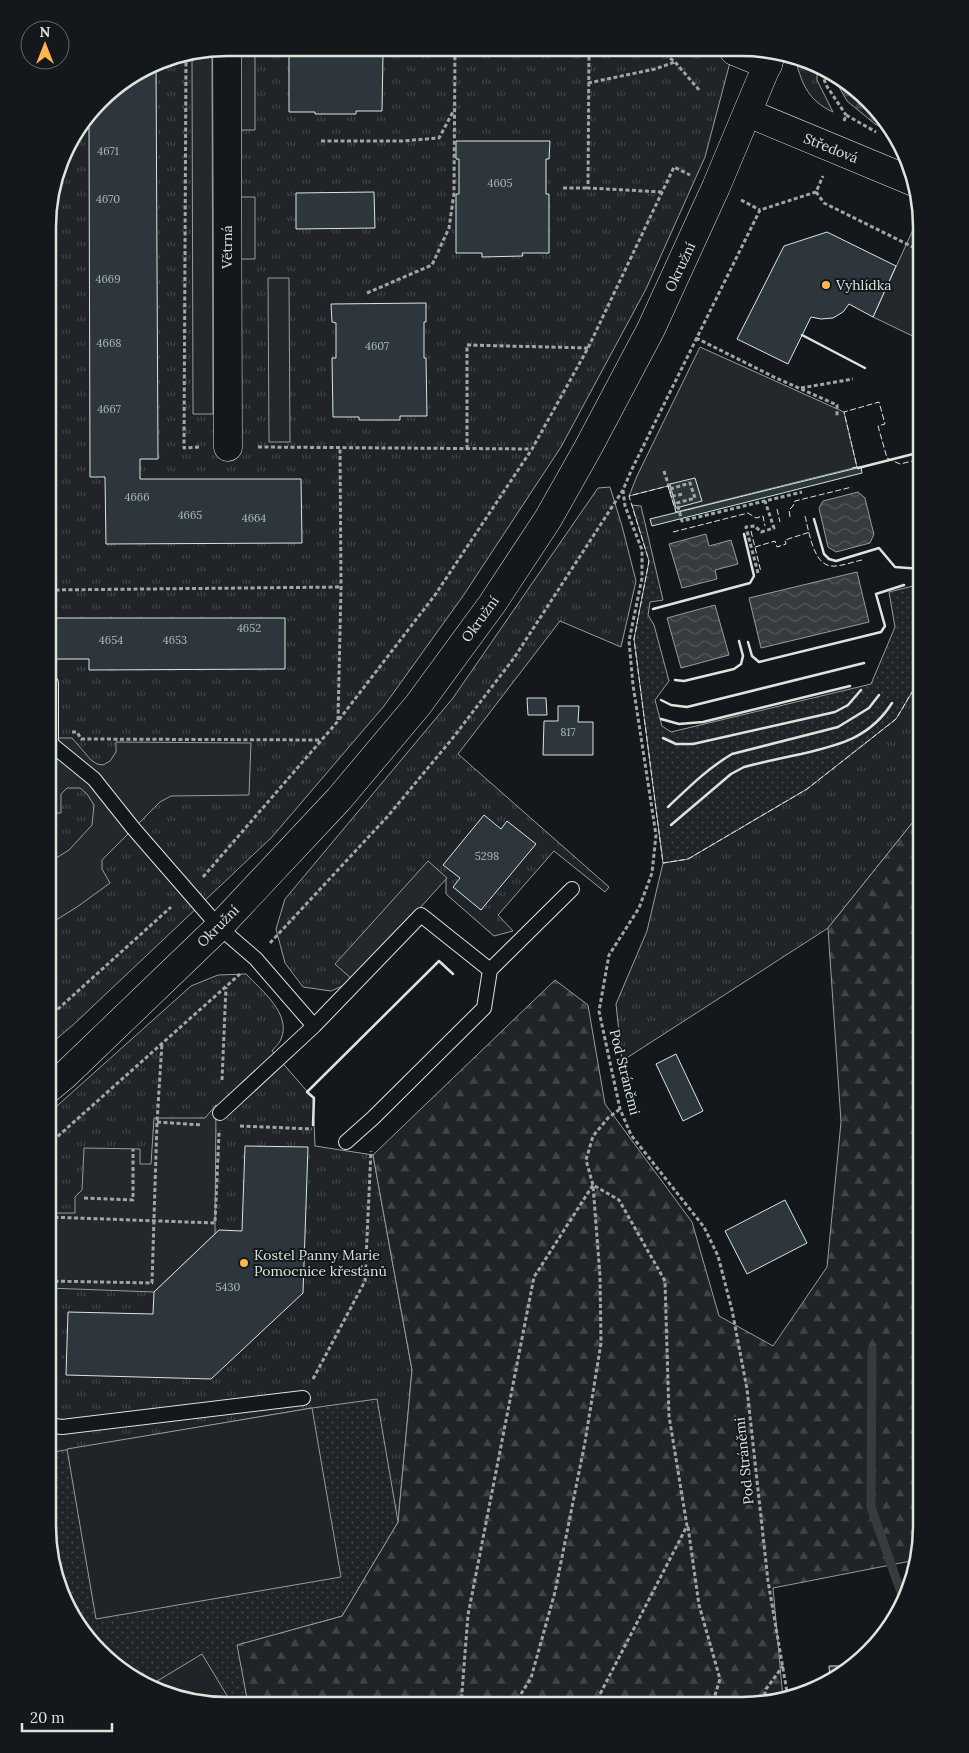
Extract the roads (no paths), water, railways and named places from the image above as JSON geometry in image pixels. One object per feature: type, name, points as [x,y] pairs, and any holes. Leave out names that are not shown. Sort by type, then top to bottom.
[{"type":"street","name":"Větrná","points":[[227,57],[228,447]]},
{"type":"street","name":"Okružní","points":[[56,1082],[219,927],[339,799],[418,705],[492,604],[548,519],[651,329],[683,262],[770,59]]},
{"type":"street","name":"Středová","points":[[748,113],[905,178]]},
{"type":"lane","points":[[56,748],[94,779],[133,828],[219,927],[256,959],[314,1026]]},
{"type":"lane","points":[[346,1142],[373,1118],[484,1008],[490,970],[572,889]]},
{"type":"lane","points":[[220,1113],[314,1026],[421,915],[490,970]]},
{"type":"lane","points":[[56,1426],[62,1427],[303,1398]]},
{"type":"water","points":[[858,492],[865,498],[874,534],[870,543],[836,552],[828,547],[819,508],[823,501]]},
{"type":"water","points":[[706,534],[709,546],[731,540],[738,564],[715,570],[717,579],[682,588],[669,544]]},
{"type":"water","points":[[857,572],[869,622],[761,648],[749,598]]},
{"type":"water","points":[[715,605],[729,655],[681,668],[667,618]]},
{"type":"waterway","points":[[872,1350],[871,1507],[900,1590]]},
{"type":"place","name":"Vyhlídka","points":[[826,285]]},
{"type":"place","name":"Kostel Panny Marie Pomocnice křesťanů","points":[[244,1263]]}]
